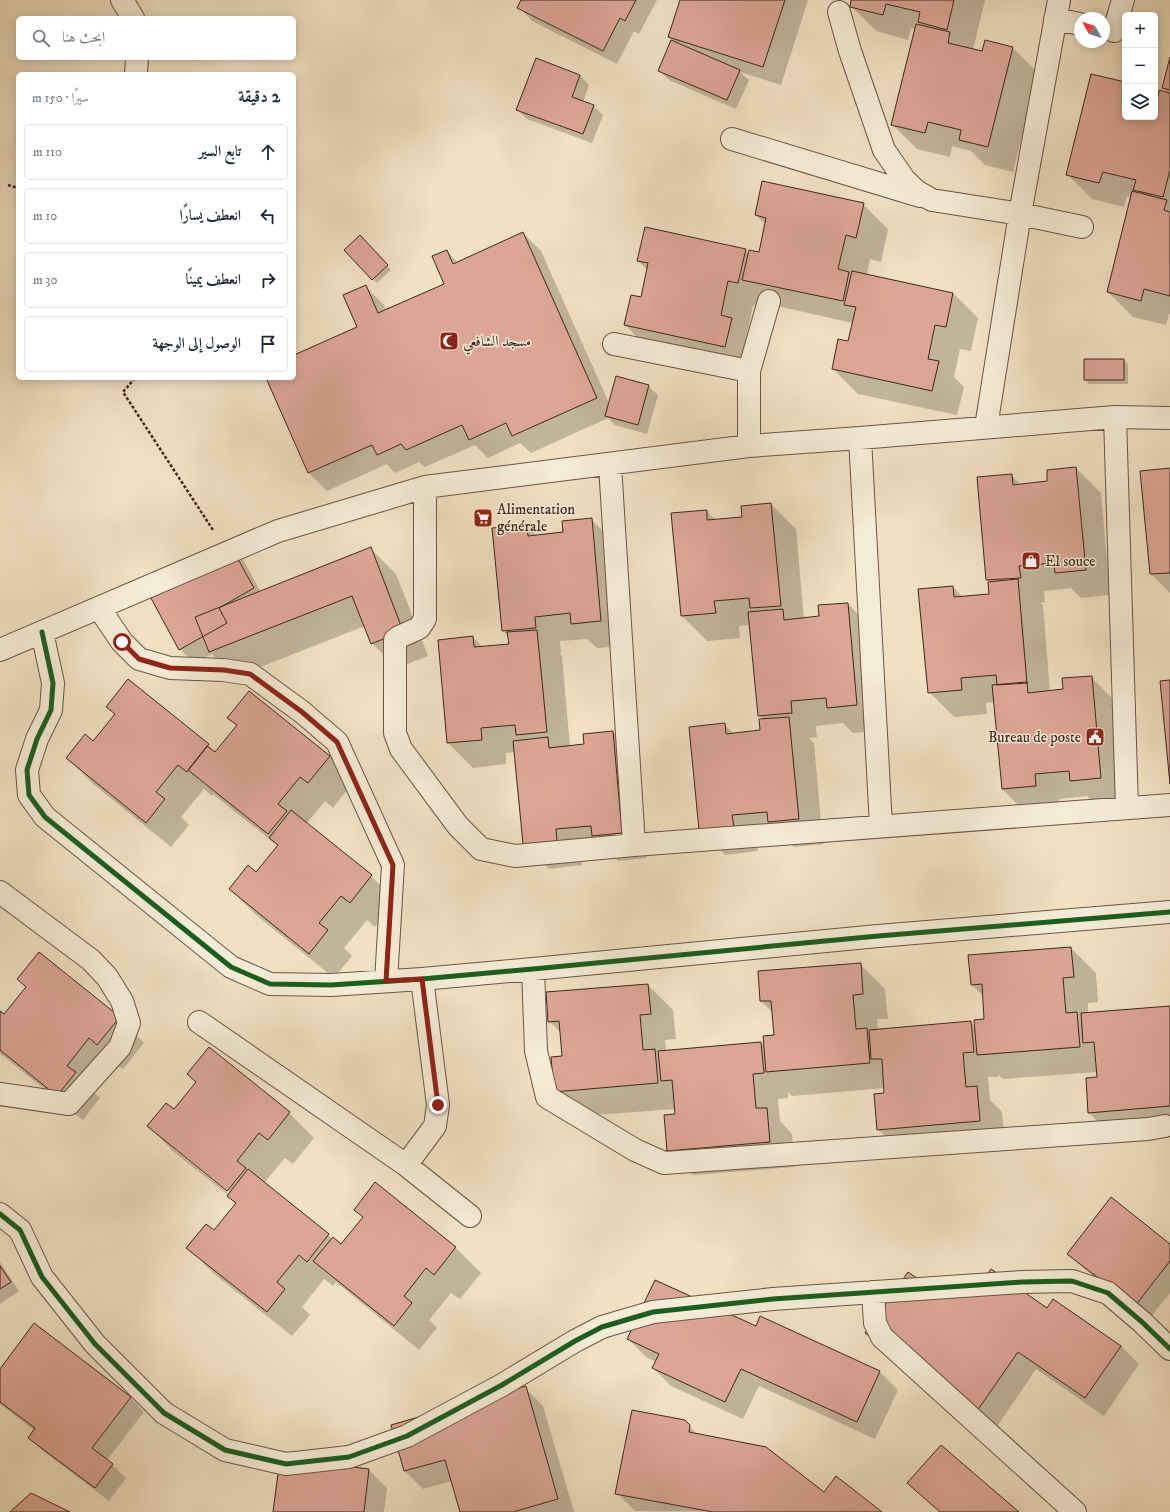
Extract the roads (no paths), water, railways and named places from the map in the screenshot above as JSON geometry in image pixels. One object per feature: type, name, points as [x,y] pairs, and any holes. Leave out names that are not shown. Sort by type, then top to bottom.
[{"type":"street","points":[[122,0],[132,16]]},
{"type":"street","points":[[1114,31],[1123,0]]},
{"type":"street","points":[[986,427],[1020,214],[1057,10],[1074,20]]},
{"type":"street","points":[[839,12],[850,51],[884,150],[908,183],[916,191],[932,200]]},
{"type":"street","points":[[136,60],[136,72]]},
{"type":"street","points":[[732,139],[932,200],[1020,214],[1082,227]]},
{"type":"street","points":[[749,446],[750,371],[769,301]]},
{"type":"street","points":[[614,344],[750,371]]},
{"type":"street","points":[[1115,417],[1127,808]]},
{"type":"street","points":[[0,650],[278,531],[425,487],[610,465],[749,446],[1115,417],[1170,418]]},
{"type":"street","points":[[860,438],[881,826]]},
{"type":"street","points":[[610,465],[634,845]]},
{"type":"street","points":[[425,487],[425,619],[419,628],[395,640],[395,733],[401,749],[458,826],[481,849],[515,856],[634,845],[1170,805]]},
{"type":"street","points":[[99,608],[122,642],[139,659],[170,668],[224,670],[250,674],[302,712],[337,742],[393,865],[386,981]]},
{"type":"street","points":[[42,632],[53,683],[50,710],[37,739],[27,770],[29,795],[45,817],[231,967],[270,984],[331,985],[422,979],[532,970],[878,936],[1170,912]]},
{"type":"street","points":[[0,892],[91,960],[107,978],[122,1001],[129,1023],[120,1047],[69,1104],[0,1094]]},
{"type":"street","points":[[532,970],[536,1051],[547,1097],[635,1150],[664,1163],[1165,1126]]},
{"type":"street","points":[[406,1165],[435,1126],[438,1105],[422,979]]},
{"type":"street","points":[[199,1022],[406,1165],[470,1216]]},
{"type":"street","points":[[0,1214],[20,1230],[42,1277],[95,1344],[164,1413],[225,1450],[286,1464],[350,1457],[407,1436],[502,1385],[575,1340],[602,1327],[653,1312],[773,1299],[1022,1282],[1072,1281],[1108,1293],[1167,1342]]},
{"type":"street","points":[[873,1292],[875,1323],[882,1337],[1075,1512]]},
{"type":"place","name":"مسجد الشافعي","points":[[449,341]]},
{"type":"place","name":"Alimentation générale","points":[[483,518]]},
{"type":"place","name":"El souce","points":[[1031,561]]},
{"type":"place","name":"Bureau de poste","points":[[1095,737]]}]
